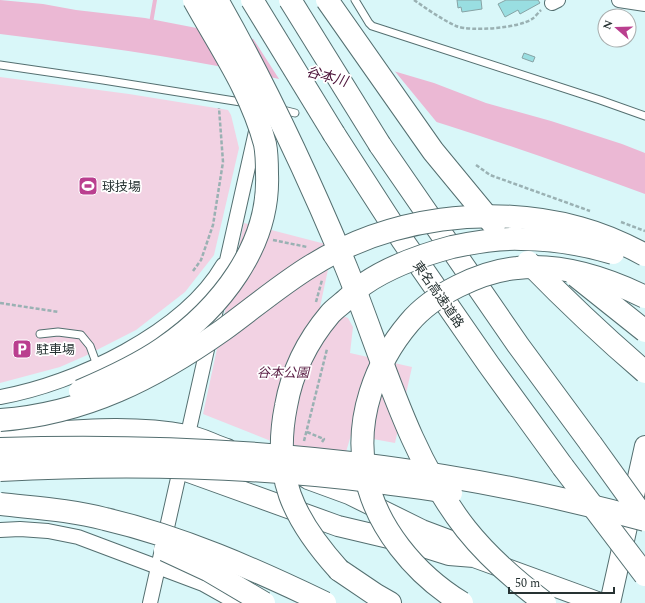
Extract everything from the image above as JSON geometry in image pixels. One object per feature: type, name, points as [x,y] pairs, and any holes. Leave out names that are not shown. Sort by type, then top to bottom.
[{"type":"highway","points":[[0,414],[71,395],[141,362],[162,349],[183,333],[214,304],[234,279],[251,250],[259,228],[267,194],[267,157],[265,145],[254,112],[241,82],[194,0]]},
{"type":"highway","points":[[217,0],[288,136],[346,267],[392,388],[421,457],[446,500],[466,530],[517,582],[545,603]]},
{"type":"highway","name":"東名高速道路","points":[[252,0],[402,241],[563,467],[645,575]]},
{"type":"highway","points":[[290,0],[380,145],[518,345],[645,520]]},
{"type":"highway","points":[[327,0],[433,151],[506,240],[562,296],[617,348],[645,372]]},
{"type":"highway","points":[[400,103],[533,241],[645,331]]},
{"type":"highway","points":[[0,420],[21,418],[74,407],[141,381],[194,349],[312,265],[374,235],[410,225],[470,217],[499,216],[541,220],[582,228],[645,255]]},
{"type":"highway","points":[[390,603],[376,596],[339,570],[324,554],[306,530],[294,508],[284,480],[282,424],[288,395],[297,369],[311,340],[331,314],[363,285],[394,267],[431,252],[467,244],[520,238],[563,241],[597,248],[645,263]]},
{"type":"highway","points":[[462,603],[427,577],[404,554],[386,528],[374,502],[365,472],[362,443],[365,413],[374,382],[391,347],[410,322],[431,303],[457,286],[489,273],[517,268],[549,268],[584,273],[621,286],[645,297]]},
{"type":"highway","points":[[0,449],[46,447],[150,448],[238,453],[333,461],[432,474],[513,489],[645,520]]},
{"type":"highway","points":[[0,470],[49,467],[134,466],[246,469],[334,476],[438,490],[528,507],[645,535]]},
{"type":"highway","points":[[0,504],[82,514],[134,527],[195,546],[241,564],[325,603]]},
{"type":"highway","points":[[27,507],[108,530],[182,556],[232,583],[264,603]]},
{"type":"street","points":[[619,0],[644,3]]},
{"type":"street","points":[[150,603],[227,257],[265,106]]},
{"type":"street","points":[[0,397],[65,378],[97,365],[121,353],[165,326],[203,291],[221,268],[227,257]]},
{"type":"street","points":[[0,435],[118,429],[143,429],[188,435],[349,494],[422,530],[454,542],[474,557]]},
{"type":"street","points":[[610,603],[645,450]]},
{"type":"street","points":[[0,474],[97,464],[137,464],[180,469],[338,526],[414,544],[449,555],[474,557],[600,603]]},
{"type":"street","points":[[0,530],[20,529],[48,531],[78,537],[203,584],[238,603]]},
{"type":"lane","points":[[355,0],[368,23],[372,26],[645,116]]},
{"type":"lane","points":[[0,65],[265,106],[295,113]]},
{"type":"lane","points":[[40,334],[58,332],[81,335],[90,346],[97,365]]},
{"type":"path","points":[[414,0],[435,15],[456,26],[480,29],[518,24],[531,20],[555,1]]},
{"type":"path","points":[[193,271],[202,260],[213,225],[223,162],[218,110]]},
{"type":"path","points":[[476,165],[490,175],[594,212]]},
{"type":"path","points":[[616,220],[645,231]]},
{"type":"path","points":[[213,225],[218,226]]},
{"type":"path","points":[[0,304],[58,312]]},
{"type":"green space","points":[[0,77],[129,94],[228,110],[231,115],[239,148],[214,255],[185,292],[136,330],[85,356],[60,367],[0,383]]},
{"type":"green space","name":"谷本公園","points":[[244,223],[333,246],[320,307],[348,318],[353,327],[350,353],[412,367],[395,443],[351,435],[341,469],[203,414]]},
{"type":"water","name":"谷本川","points":[[0,0],[43,4],[76,10],[145,18],[346,57],[434,83],[486,103],[551,121],[645,153],[645,194],[455,128],[310,86],[229,68],[164,57],[0,34]]},
{"type":"pier","points":[[252,37],[346,55],[393,69],[439,125],[358,101],[281,82]]},
{"type":"building","points":[[457,0],[481,0],[482,9],[462,12],[461,7],[458,8]]},
{"type":"building","points":[[506,0],[538,0],[540,3],[520,14],[518,10],[505,17],[498,4]]},
{"type":"building","points":[[524,53],[535,57],[533,62],[522,58]]},
{"type":"waterway","points":[[151,23],[155,0]]},
{"type":"place","name":"球技場","points":[[88,186]]},
{"type":"place","name":"駐車場","points":[[22,349]]}]
